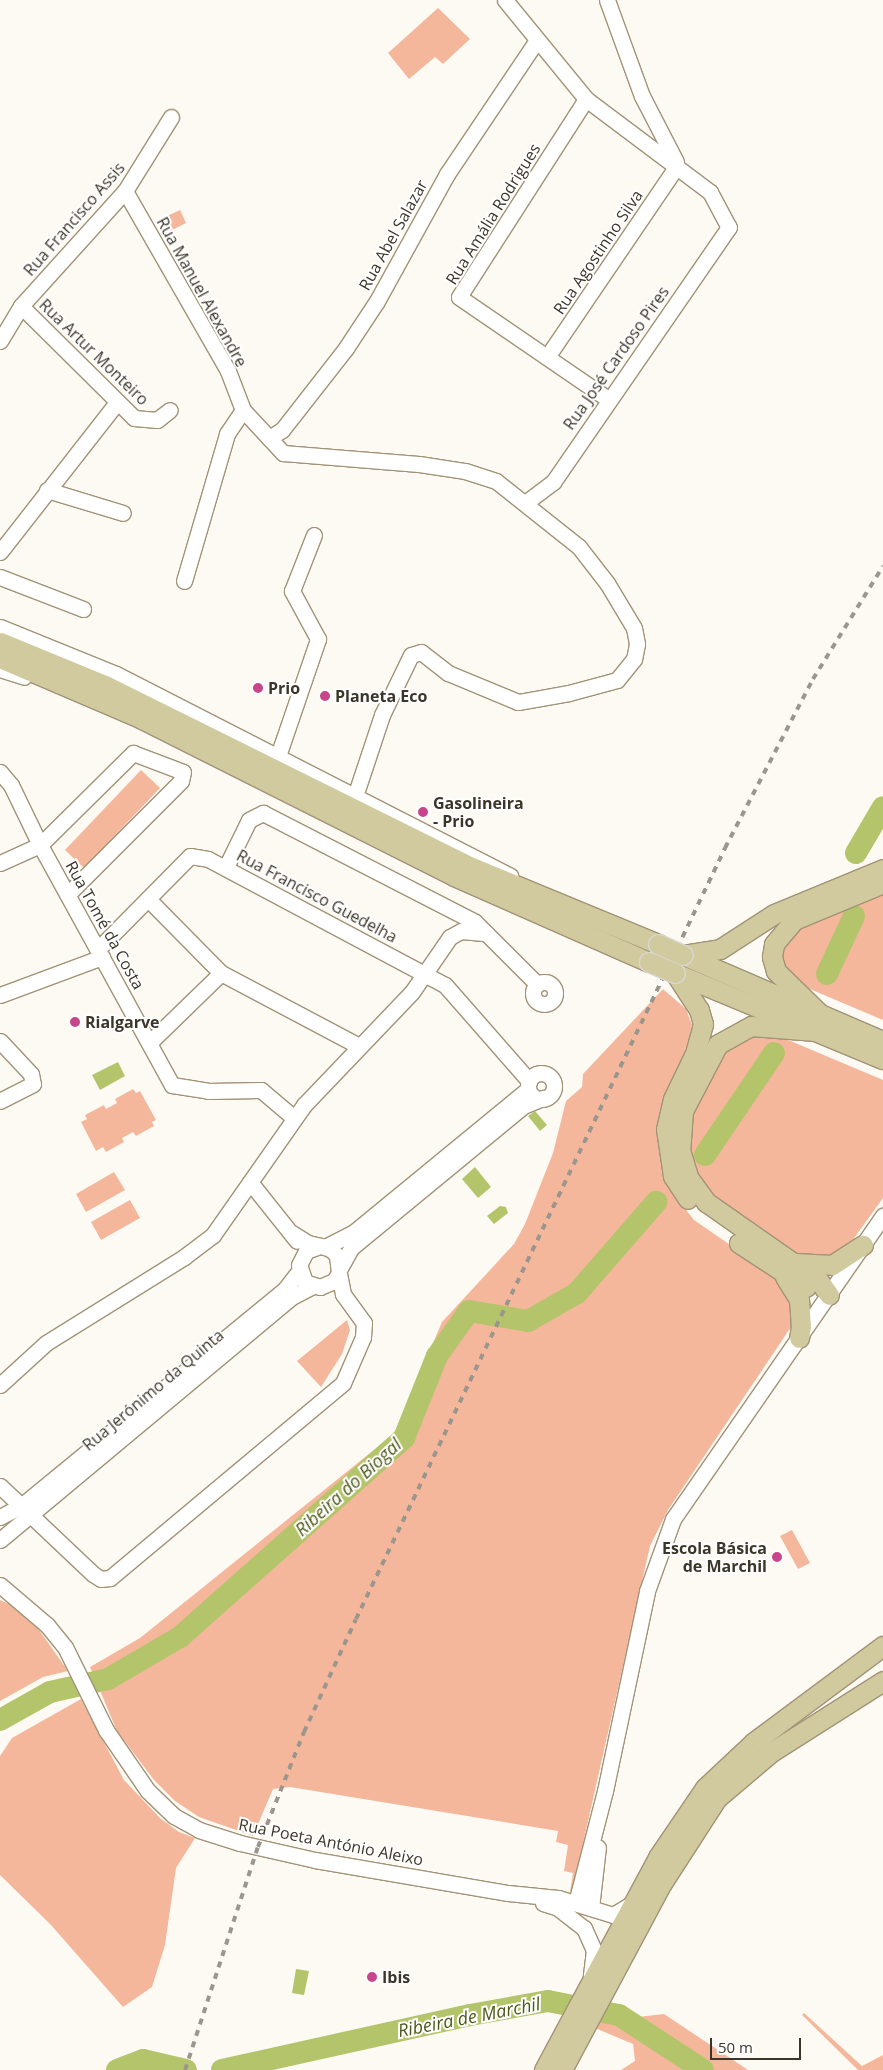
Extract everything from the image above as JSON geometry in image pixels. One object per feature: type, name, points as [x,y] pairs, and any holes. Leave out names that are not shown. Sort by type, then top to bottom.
[{"type":"main road","points":[[0,642],[105,684],[474,868],[683,955],[818,1023],[883,1059]]},
{"type":"main road","points":[[0,658],[142,718],[454,876],[649,962],[675,973],[818,1023],[883,1040]]},
{"type":"main road","points":[[683,955],[720,949],[774,914],[883,869]]},
{"type":"main road","points":[[818,1023],[776,972],[772,957],[774,944],[794,920],[883,884]]},
{"type":"main road","points":[[675,973],[699,1010],[703,1024],[696,1051],[668,1114],[666,1145],[673,1176],[686,1198],[705,1217],[784,1265],[832,1265],[863,1245]]},
{"type":"main road","points":[[818,1023],[751,1026],[718,1044],[684,1111],[679,1134],[682,1162],[695,1190],[820,1295],[829,1295]]},
{"type":"main road","points":[[784,1265],[799,1299],[799,1338]]},
{"type":"main road","points":[[595,1991],[634,1902],[680,1820],[705,1788],[754,1742],[883,1646]]},
{"type":"main road","points":[[544,2070],[575,2027],[595,1991],[717,1798],[770,1753],[883,1681]]},
{"type":"main road","points":[[562,2070],[575,2027]]},
{"type":"street","points":[[505,0],[586,99],[677,166]]},
{"type":"street","points":[[606,0],[642,96],[677,166]]},
{"type":"street","name":"Rua Abel Salazar","points":[[269,438],[282,430],[346,348],[377,300],[447,174],[536,40]]},
{"type":"street","name":"Rua Amália Rodrigues","points":[[586,99],[459,297],[608,398]]},
{"type":"street","name":"Rua Francisco Assis","points":[[0,341],[21,306],[125,191],[171,117]]},
{"type":"street","name":"Rua José Cardoso Pires","points":[[526,502],[553,482],[608,398],[729,227],[710,192],[677,166]]},
{"type":"street","name":"Rua Agostinho Silva","points":[[547,357],[677,166]]},
{"type":"street","name":"Rua Manuel Alexandre","points":[[125,191],[228,372],[243,410]]},
{"type":"street","name":"Rua Artur Monteiro","points":[[21,306],[134,418],[146,421],[157,420],[170,410]]},
{"type":"street","points":[[0,552],[46,490],[117,402]]},
{"type":"street","points":[[184,581],[227,434],[243,410],[283,453],[419,464],[466,471],[496,481],[526,502],[579,547],[607,583],[634,628],[637,644],[634,659],[617,680],[569,693],[518,702],[448,673],[420,652],[411,655],[382,715],[355,796]]},
{"type":"street","points":[[46,490],[124,513]]},
{"type":"street","points":[[278,756],[318,639],[292,592],[314,534]]},
{"type":"street","points":[[0,577],[83,609]]},
{"type":"street","points":[[0,627],[116,674],[481,858],[555,903]]},
{"type":"street","points":[[0,669],[232,765]]},
{"type":"street","points":[[0,863],[40,845],[133,753],[182,772],[181,781],[68,894]]},
{"type":"street","name":"Rua Tomé da Costa","points":[[0,772],[12,785],[40,845],[172,1085],[208,1091],[261,1090],[294,1118]]},
{"type":"street","points":[[226,867],[249,820],[264,812],[475,922],[537,984]]},
{"type":"street","name":"Rua Francisco Guedelha","points":[[100,953],[190,856],[208,858],[445,985],[516,1067],[532,1081]]},
{"type":"street","points":[[148,900],[221,973],[359,1046]]},
{"type":"street","points":[[443,907],[450,920],[450,937]]},
{"type":"street","points":[[0,1384],[46,1343],[213,1235],[294,1118],[426,974],[450,937],[461,931],[486,933]]},
{"type":"street","points":[[0,995],[100,953]]},
{"type":"street","points":[[149,1043],[221,973]]},
{"type":"street","points":[[0,1041],[31,1074],[33,1084],[0,1101]]},
{"type":"street","points":[[550,1077],[554,1084],[552,1092],[543,1098],[536,1098],[532,1081],[550,1077]]},
{"type":"street","name":"Rua Jerónimo da Quinta","points":[[0,1486],[7,1503],[2,1516],[31,1515],[285,1289],[306,1251],[323,1246],[354,1232],[532,1081]]},
{"type":"street","name":"Rua Jerónimo da Quinta","points":[[0,1540],[290,1298],[334,1281],[351,1248],[523,1106],[531,1100],[543,1098]]},
{"type":"street","points":[[250,1182],[292,1233],[305,1282],[349,1304]]},
{"type":"street","points":[[576,1902],[605,1791],[647,1591],[673,1519],[883,1216]]},
{"type":"street","points":[[0,1486],[92,1574],[102,1579],[110,1578],[343,1383],[363,1337],[364,1323],[349,1304],[341,1289],[337,1256],[323,1246],[292,1233]]},
{"type":"street","name":"Rua Poeta António Aleixo","points":[[0,1585],[47,1625],[65,1647],[115,1745],[148,1791],[174,1816],[199,1830],[240,1843],[315,1860],[508,1893],[576,1902],[613,1915],[634,1902]]},
{"type":"street","points":[[591,1908],[605,1791]]},
{"type":"street","name":"Rua Poeta António Aleixo","points":[[508,1893],[558,1908],[584,1928],[594,1950],[595,1991]]},
{"type":"shaded area","points":[[438,8],[470,39],[443,64],[435,57],[409,79],[388,53]]},
{"type":"shaded area","points":[[180,210],[186,223],[170,231],[161,219]]},
{"type":"shaded area","points":[[141,770],[160,788],[84,868],[65,850]]},
{"type":"shaded area","points":[[883,892],[883,1020],[798,984],[782,964],[782,947],[799,928]]},
{"type":"shaded area","points":[[663,989],[686,1009],[692,1025],[662,1162],[672,1192],[694,1220],[778,1278],[793,1308],[791,1327],[668,1510],[650,1546],[573,1888],[570,1892],[573,1873],[564,1871],[568,1845],[556,1842],[558,1831],[290,1787],[273,1789],[253,1836],[199,1817],[175,1801],[154,1780],[117,1731],[90,1667],[140,1638],[395,1433],[442,1322],[514,1244],[525,1224],[553,1153],[566,1101],[582,1087],[583,1074]]},
{"type":"shaded area","points":[[774,1034],[883,1080],[883,1198],[852,1241],[837,1252],[819,1258],[801,1257],[716,1200],[701,1184],[692,1162],[691,1119],[722,1054],[744,1036]]},
{"type":"shaded area","points":[[118,1062],[125,1076],[100,1090],[92,1075]]},
{"type":"shaded area","points":[[133,1089],[136,1093],[140,1091],[156,1120],[152,1122],[154,1126],[136,1136],[133,1132],[122,1138],[124,1142],[106,1152],[103,1147],[96,1151],[81,1122],[87,1119],[85,1115],[104,1105],[106,1109],[117,1103],[115,1099]]},
{"type":"shaded area","points":[[535,1111],[547,1125],[540,1131],[528,1116]]},
{"type":"shaded area","points":[[475,1167],[491,1187],[478,1198],[462,1179]]},
{"type":"shaded area","points":[[114,1172],[125,1190],[86,1212],[76,1194]]},
{"type":"shaded area","points":[[130,1200],[140,1218],[101,1240],[91,1222]]},
{"type":"shaded area","points":[[500,1206],[506,1207],[508,1213],[494,1224],[487,1216]]},
{"type":"shaded area","points":[[347,1320],[350,1330],[342,1354],[321,1387],[297,1361]]},
{"type":"shaded area","points":[[792,1530],[810,1563],[798,1569],[780,1536]]},
{"type":"shaded area","points":[[0,1600],[18,1608],[37,1627],[68,1671],[43,1677],[0,1701]]},
{"type":"shaded area","points":[[81,1699],[124,1780],[160,1818],[179,1832],[195,1838],[176,1868],[165,1945],[152,1987],[123,2007],[51,1925],[0,1875],[0,1756],[12,1738]]},
{"type":"shaded area","points":[[296,1969],[309,1971],[304,1995],[292,1993]]},
{"type":"shaded area","points":[[610,2004],[638,2017],[664,2014],[748,2070],[621,2070],[635,2061],[633,2044],[595,2028]]},
{"type":"shaded area","points":[[804,2013],[862,2066],[883,2055],[883,2070],[858,2070],[802,2015]]},
{"type":"waterway","name":"Ribeira do Biogal","points":[[856,853],[883,807]]},
{"type":"waterway","name":"Ribeira do Biogal","points":[[827,974],[854,916]]},
{"type":"waterway","name":"Ribeira do Biogal","points":[[705,1155],[774,1053]]},
{"type":"waterway","name":"Ribeira do Biogal","points":[[0,1720],[50,1692],[108,1679],[180,1637],[404,1438],[437,1356],[469,1311],[528,1321],[577,1293],[656,1202]]},
{"type":"waterway","name":"Ribeira de Marchil","points":[[222,2070],[470,2015],[548,2001],[619,2015],[703,2070]]},
{"type":"waterway","name":"Ribeira de Marchil","points":[[117,2070],[143,2060],[186,2070]]},
{"type":"railway","points":[[185,2070],[258,1847],[304,1732],[356,1619],[725,848],[813,679],[883,566]]},
{"type":"place","name":"Prio","points":[[258,688]]},
{"type":"place","name":"Planeta Eco","points":[[325,696]]},
{"type":"place","name":"Gasolineira - Prio","points":[[423,812]]},
{"type":"place","name":"Rialgarve","points":[[75,1022]]},
{"type":"place","name":"Escola Básica de Marchil","points":[[777,1557]]},
{"type":"place","name":"Ibis","points":[[372,1977]]}]
